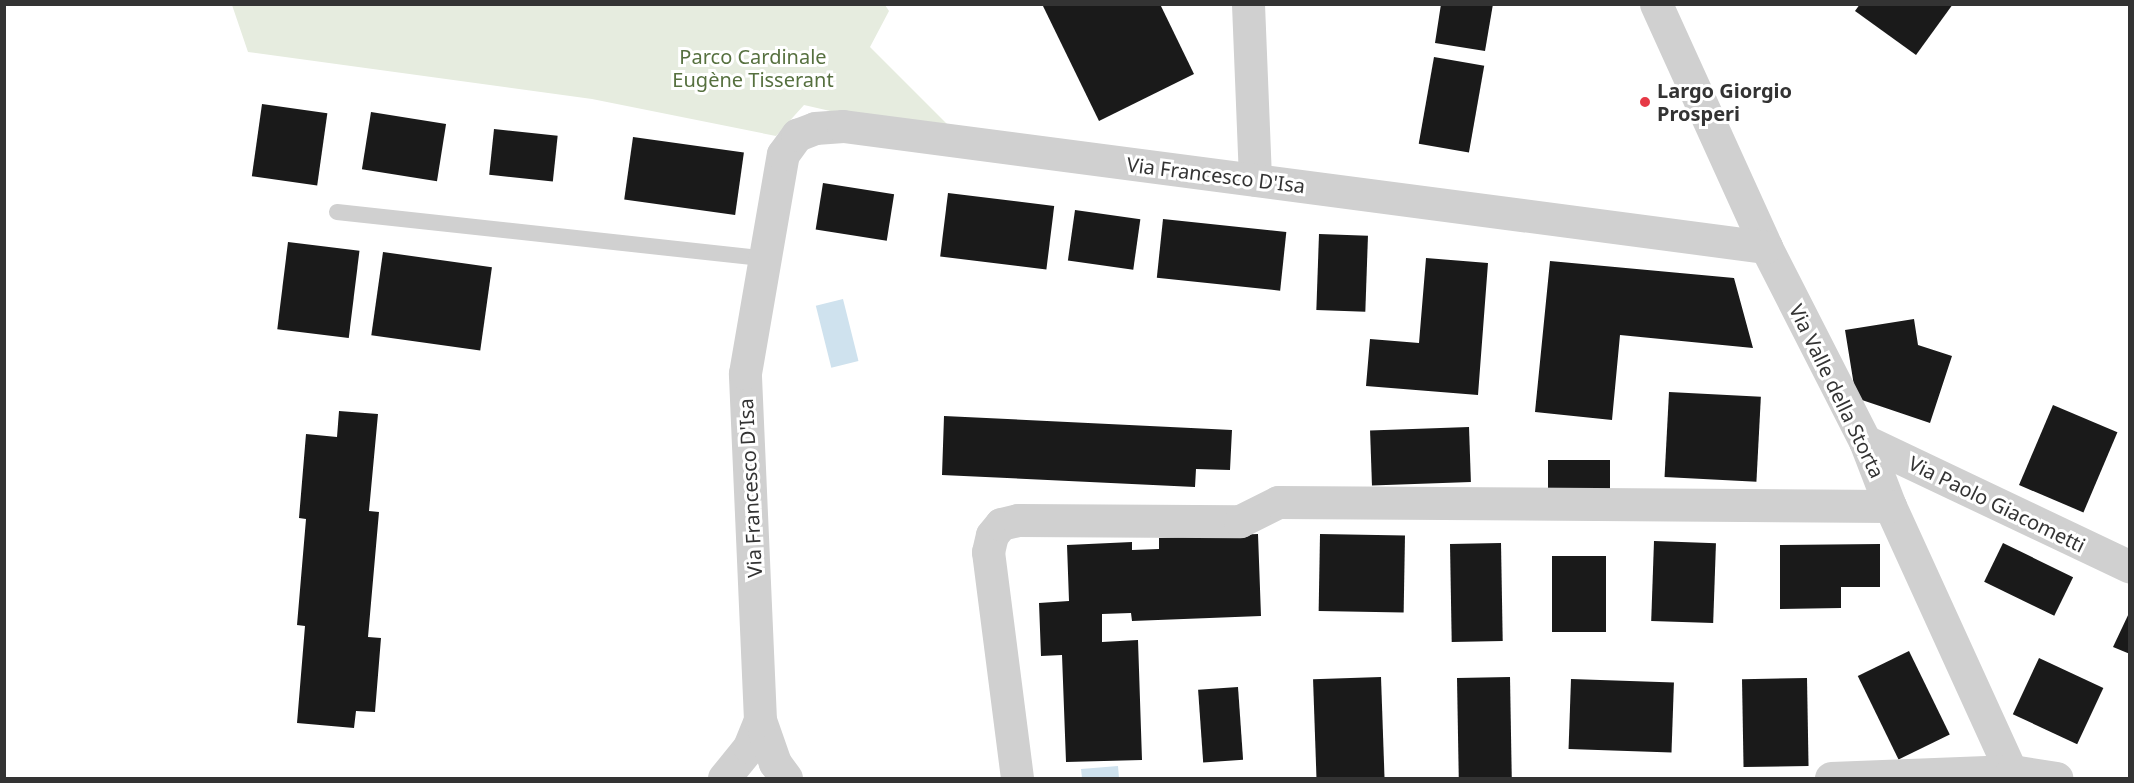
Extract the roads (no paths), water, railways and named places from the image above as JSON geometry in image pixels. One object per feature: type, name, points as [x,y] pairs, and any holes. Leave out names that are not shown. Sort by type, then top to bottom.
[{"type":"street","points":[[1248,4],[1255,180]]},
{"type":"street","name":"Via Valle della Storta","points":[[1656,4],[1766,247],[1865,441],[1890,506],[2013,775]]},
{"type":"street","name":"Via Francesco D'Isa","points":[[760,720],[754,526],[745,417],[747,352],[762,258],[785,148],[797,135],[825,126],[1766,247]]},
{"type":"street","name":"Via Paolo Giacometti","points":[[1865,441],[2130,567]]},
{"type":"street","points":[[1017,778],[988,552],[992,535],[1001,524],[1018,520],[1240,521],[1278,502],[1890,506]]},
{"type":"street","points":[[724,778],[749,747],[760,720]]},
{"type":"street","points":[[760,720],[775,763],[786,778]]},
{"type":"street","points":[[1831,778],[2013,775],[2056,778]]},
{"type":"lane","points":[[337,212],[762,258]]},
{"type":"water","points":[[843,299],[858,361],[831,368],[816,306]]},
{"type":"water","points":[[1118,766],[1119,778],[1082,778],[1081,769]]},
{"type":"place","name":"Largo Giorgio Prosperi","points":[[1645,102]]},
{"type":"park label","name":"Parco Cardinale Eugène Tisserant","points":[[753,68]]}]
